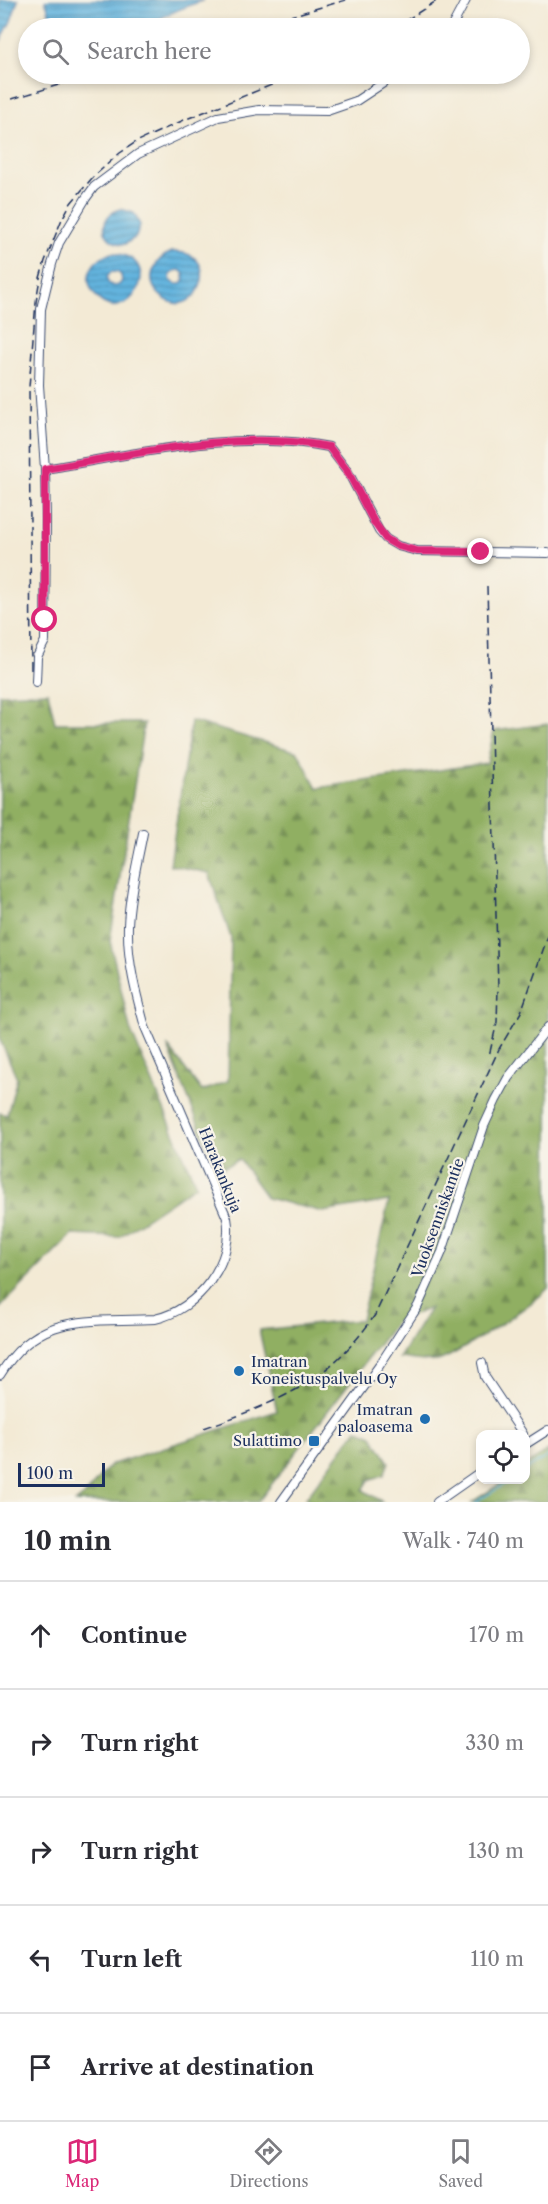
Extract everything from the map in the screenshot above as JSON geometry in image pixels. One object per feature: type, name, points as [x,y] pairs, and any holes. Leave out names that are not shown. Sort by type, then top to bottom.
[{"type":"street","points":[[456,18],[466,0]]},
{"type":"street","points":[[36,682],[37,657],[45,641],[45,469],[39,385],[41,309],[59,243],[94,187],[138,154],[218,117],[259,110],[327,111],[356,101],[382,84]]},
{"type":"street","points":[[45,469],[183,446],[226,442],[304,442],[329,447],[348,472],[379,531],[386,539],[398,546],[423,551],[548,553]]},
{"type":"street","name":"Harakankuja","points":[[0,1375],[7,1363],[30,1340],[57,1325],[81,1321],[155,1319],[181,1309],[205,1287],[214,1275],[227,1245],[229,1230],[226,1218],[146,1028],[137,998],[128,926],[143,833]]},
{"type":"street","name":"Vuoksenniskantie","points":[[282,1502],[379,1366],[418,1306],[442,1252],[488,1117],[508,1078],[548,1027]]},
{"type":"street","points":[[482,1363],[485,1377],[520,1430]]},
{"type":"street","points":[[530,1440],[548,1430]]},
{"type":"street","points":[[437,1502],[476,1475]]},
{"type":"green space","points":[[48,692],[55,723],[144,723],[110,941],[130,1029],[196,1185],[119,1237],[72,1235],[0,1308],[0,1113],[7,1115],[17,1078],[0,1040],[0,694]]},
{"type":"green space","points":[[191,721],[298,752],[317,788],[487,763],[494,731],[548,724],[548,1288],[493,1329],[458,1351],[436,1361],[399,1358],[430,1308],[396,1322],[258,1502],[76,1502],[84,1496],[110,1465],[277,1411],[259,1330],[361,1320],[389,1201],[323,1212],[267,1198],[239,1159],[217,1171],[167,1045],[202,1091],[228,1081],[231,938],[209,873],[170,865]]},
{"type":"green space","points":[[357,1429],[372,1436],[389,1462],[384,1475],[369,1480],[363,1490],[383,1502],[314,1502],[306,1498]]},
{"type":"green space","points":[[548,1450],[548,1502],[472,1502],[500,1484],[530,1484],[530,1463]]},
{"type":"water","points":[[0,0],[18,0],[11,21],[0,42]]},
{"type":"water","points":[[45,0],[204,0],[161,18],[50,18]]},
{"type":"water","points":[[121,209],[134,213],[140,225],[136,237],[125,244],[110,239],[105,229],[108,217]]},
{"type":"water","points":[[172,252],[189,255],[199,262],[202,273],[201,285],[195,295],[186,302],[174,303],[161,296],[153,284],[153,271],[166,255]],"holes":[[[180,270],[184,274],[181,284],[171,281],[170,276],[174,271]]]},
{"type":"water","points":[[112,253],[130,258],[139,267],[141,279],[137,290],[129,300],[118,306],[107,305],[95,295],[89,282],[91,269],[99,259]],"holes":[[[111,272],[121,275],[122,281],[119,285],[113,286],[108,283],[107,277]]]},
{"type":"waterway","points":[[530,1467],[548,1456]]},
{"type":"waterway","points":[[476,1502],[505,1484]]},
{"type":"railway","points":[[283,18],[346,0]]},
{"type":"railway","points":[[410,18],[438,0]]},
{"type":"railway","points":[[12,99],[62,84]]},
{"type":"railway","points":[[31,670],[29,387],[40,278],[62,219],[71,203],[93,177],[136,142],[274,84]]},
{"type":"railway","points":[[487,586],[498,988],[497,1022],[489,1056]]},
{"type":"railway","points":[[204,1428],[279,1399],[320,1374],[357,1339],[375,1315],[499,1049],[521,1012],[548,936]]},
{"type":"place","name":"Imatran Koneistuspalvelu Oy","points":[[239,1371]]},
{"type":"place","name":"Imatran paloasema","points":[[425,1419]]},
{"type":"place","name":"Sulattimo","points":[[314,1441]]},
{"type":"route","points":[[45,620],[45,469],[183,446],[226,442],[304,442],[329,447],[348,472],[379,531],[386,539],[398,546],[417,551],[481,552]]}]
